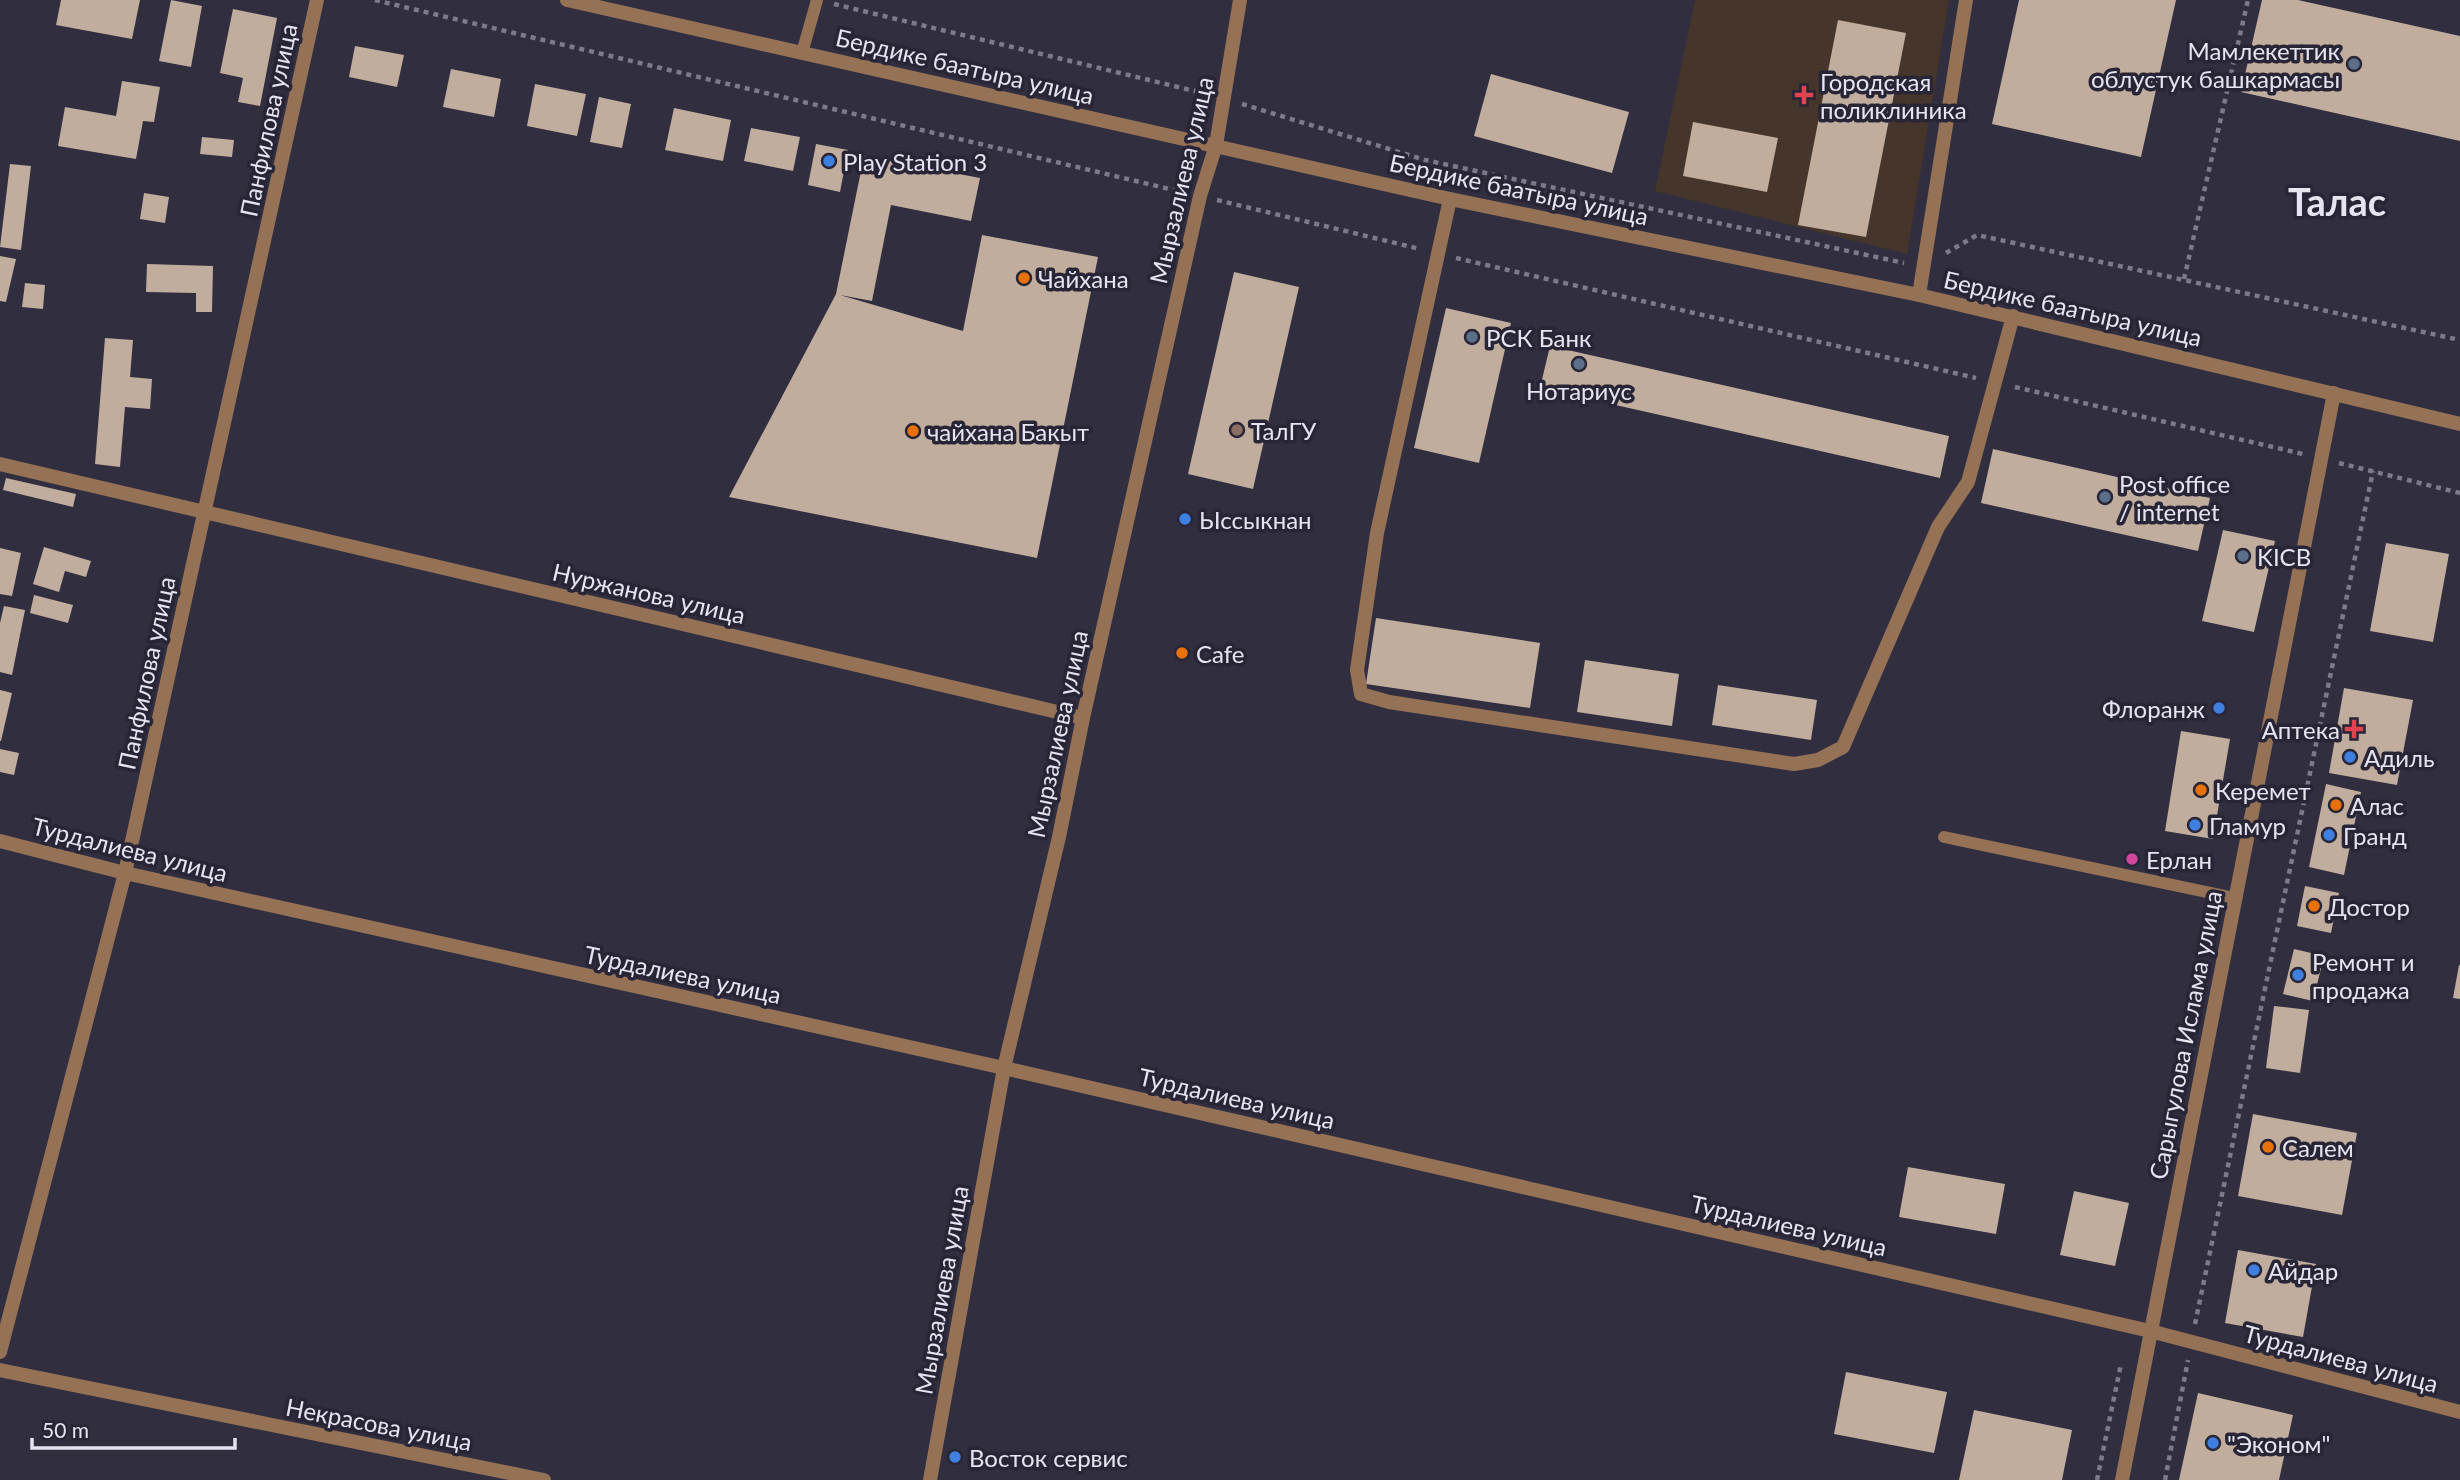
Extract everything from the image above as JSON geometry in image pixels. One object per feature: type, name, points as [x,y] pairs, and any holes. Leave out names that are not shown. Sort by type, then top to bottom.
[{"type":"street","name":"Панфилова улица","points":[[0,1352],[125,873],[317,0]]},
{"type":"street","name":"Бердике баатыра улица","points":[[567,0],[1450,199],[1919,295],[2460,424]]},
{"type":"street","name":"Мырзалиева улица","points":[[930,1480],[1004,1068],[1059,837],[1083,718],[1200,196],[1216,145],[1240,0]]},
{"type":"street","points":[[1919,295],[1966,0]]},
{"type":"street","points":[[1450,199],[1377,533],[1357,670],[1361,694],[1389,702],[1794,764],[1818,760],[1843,747],[1938,527],[1968,482],[2013,317]]},
{"type":"street","name":"Сарыгулова Ислама улица","points":[[2122,1480],[2334,393]]},
{"type":"street","name":"Нуржанова улица","points":[[0,464],[1083,718]]},
{"type":"street","name":"Турдалиева улица","points":[[0,841],[125,873],[1004,1068],[2150,1331],[2460,1412]]},
{"type":"street","name":"Некрасова улица","points":[[0,1370],[544,1480]]},
{"type":"lane","points":[[802,53],[817,0]]},
{"type":"lane","points":[[1944,836],[2235,898]]},
{"type":"path","points":[[2184,279],[2248,0]]},
{"type":"path","points":[[834,3],[1225,99],[1425,160],[1923,268],[1977,234],[2460,340]]},
{"type":"path","points":[[2165,1480],[2191,1342],[2373,471]]},
{"type":"shaded area","name":"Городская поликлиника","points":[[1695,0],[1949,0],[1907,254],[1655,191]]},
{"type":"building","points":[[61,0],[140,0],[132,39],[56,25]]},
{"type":"building","points":[[171,0],[202,6],[191,67],[159,61]]},
{"type":"building","points":[[2019,0],[2176,0],[2141,157],[1992,124]]},
{"type":"building","name":"Мамлекеттик облустук башкармасы","points":[[2262,0],[2298,0],[2460,36],[2460,141],[2241,92]]},
{"type":"building","points":[[233,9],[277,18],[260,106],[238,102],[243,78],[220,73]]},
{"type":"building","points":[[1838,20],[1906,33],[1866,237],[1798,225]]},
{"type":"building","points":[[355,46],[404,55],[397,87],[349,77]]},
{"type":"building","points":[[451,69],[501,79],[494,117],[443,107]]},
{"type":"building","points":[[1491,74],[1629,112],[1612,173],[1474,136]]},
{"type":"building","points":[[122,81],[160,87],[154,122],[143,121],[136,159],[58,146],[65,107],[116,116]]},
{"type":"building","points":[[535,84],[586,94],[577,136],[527,126]]},
{"type":"building","points":[[599,97],[631,104],[622,148],[590,142]]},
{"type":"building","points":[[674,108],[731,120],[723,161],[665,150]]},
{"type":"building","points":[[1693,122],[1778,138],[1767,192],[1683,176]]},
{"type":"building","points":[[751,128],[800,137],[793,171],[744,161]]},
{"type":"building","points":[[202,137],[234,140],[232,157],[200,154]]},
{"type":"building","points":[[816,144],[848,150],[840,192],[808,185]]},
{"type":"building","name":"чайхана Бакыт","points":[[864,156],[980,178],[971,221],[891,205],[872,301],[840,295],[963,331],[982,235],[1098,257],[1037,558],[729,497],[836,294]]},
{"type":"building","points":[[10,164],[31,166],[21,250],[0,247]]},
{"type":"building","points":[[144,193],[169,197],[165,223],[140,219]]},
{"type":"building","points":[[0,256],[16,259],[6,302],[0,301]]},
{"type":"building","points":[[147,264],[213,266],[212,312],[196,312],[196,293],[146,292]]},
{"type":"building","points":[[1234,272],[1299,287],[1253,489],[1188,474]]},
{"type":"building","points":[[25,283],[45,285],[43,309],[22,307]]},
{"type":"building","points":[[1446,308],[1511,323],[1479,463],[1414,448]]},
{"type":"building","points":[[105,338],[133,340],[130,377],[152,379],[150,409],[125,407],[120,467],[95,464]]},
{"type":"building","points":[[1550,346],[1949,436],[1940,478],[1540,388]]},
{"type":"building","points":[[1993,449],[2210,498],[2198,551],[1981,503]]},
{"type":"building","points":[[6,478],[76,494],[73,507],[3,490]]},
{"type":"building","points":[[2223,530],[2275,541],[2254,632],[2202,621]]},
{"type":"building","points":[[2386,543],[2449,554],[2433,642],[2370,631]]},
{"type":"building","points":[[44,547],[91,561],[86,577],[65,571],[59,592],[33,584]]},
{"type":"building","points":[[0,548],[21,553],[12,596],[0,594]]},
{"type":"building","points":[[34,595],[73,605],[68,623],[30,613]]},
{"type":"building","points":[[4,606],[25,610],[12,675],[0,672],[0,623]]},
{"type":"building","points":[[1376,618],[1540,643],[1530,708],[1366,684]]},
{"type":"building","points":[[1585,660],[1679,674],[1672,726],[1577,712]]},
{"type":"building","points":[[1718,685],[1817,700],[1811,740],[1712,725]]},
{"type":"building","points":[[2344,688],[2413,700],[2397,785],[2329,773]]},
{"type":"building","points":[[0,690],[12,693],[1,741],[0,741]]},
{"type":"building","points":[[2181,731],[2230,739],[2213,839],[2165,831]]},
{"type":"building","points":[[0,749],[19,753],[14,775],[0,772]]},
{"type":"building","points":[[2326,784],[2361,792],[2344,875],[2309,867]]},
{"type":"building","points":[[2305,886],[2339,893],[2331,933],[2297,926]]},
{"type":"building","points":[[2294,949],[2324,956],[2313,1001],[2283,994]]},
{"type":"building","points":[[2460,965],[2460,999],[2453,998]]},
{"type":"building","points":[[2274,1006],[2309,1010],[2300,1073],[2266,1068]]},
{"type":"building","points":[[2253,1114],[2357,1133],[2342,1215],[2238,1196]]},
{"type":"building","points":[[1908,1167],[2005,1184],[1996,1234],[1899,1217]]},
{"type":"building","points":[[2074,1191],[2129,1203],[2115,1266],[2060,1255]]},
{"type":"building","points":[[2238,1250],[2316,1264],[2303,1337],[2225,1323]]},
{"type":"building","points":[[1846,1372],[1947,1392],[1934,1453],[1834,1434]]},
{"type":"building","points":[[2198,1393],[2293,1415],[2279,1480],[2179,1480]]},
{"type":"building","points":[[1974,1410],[2072,1430],[2062,1480],[1959,1480]]},
{"type":"place","name":"Мамлекеттик облустук башкармасы","points":[[2354,64]]},
{"type":"place","name":"Городская поликлиника","points":[[1804,95]]},
{"type":"place","name":"Play Station 3","points":[[829,161]]},
{"type":"place","name":"Чайхана","points":[[1024,278]]},
{"type":"place","name":"РСК Банк","points":[[1472,337]]},
{"type":"place","name":"Нотариус","points":[[1579,364]]},
{"type":"place","name":"ТалГУ","points":[[1237,430]]},
{"type":"place","name":"чайхана Бакыт","points":[[913,431]]},
{"type":"place","name":"Post office / internet","points":[[2105,497]]},
{"type":"place","name":"Ыссыкнан","points":[[1185,519]]},
{"type":"place","name":"KICB","points":[[2243,556]]},
{"type":"place","name":"Cafe","points":[[1182,653]]},
{"type":"place","name":"Флоранж","points":[[2219,708]]},
{"type":"place","name":"Аптека","points":[[2354,729]]},
{"type":"place","name":"Адиль","points":[[2350,757]]},
{"type":"place","name":"Керемет","points":[[2201,790]]},
{"type":"place","name":"Алас","points":[[2336,805]]},
{"type":"place","name":"Гламур","points":[[2195,825]]},
{"type":"place","name":"Гранд","points":[[2329,835]]},
{"type":"place","name":"Ерлан","points":[[2132,859]]},
{"type":"place","name":"Достор","points":[[2314,906]]},
{"type":"place","name":"Ремонт и продажа","points":[[2298,975]]},
{"type":"place","name":"Салем","points":[[2268,1147]]},
{"type":"place","name":"Айдар","points":[[2254,1270]]},
{"type":"place","name":"\"Эконом\"","points":[[2213,1443]]},
{"type":"place","name":"Восток сервис","points":[[955,1457]]},
{"type":"district","name":"Талас","points":[[2337,201]]}]
